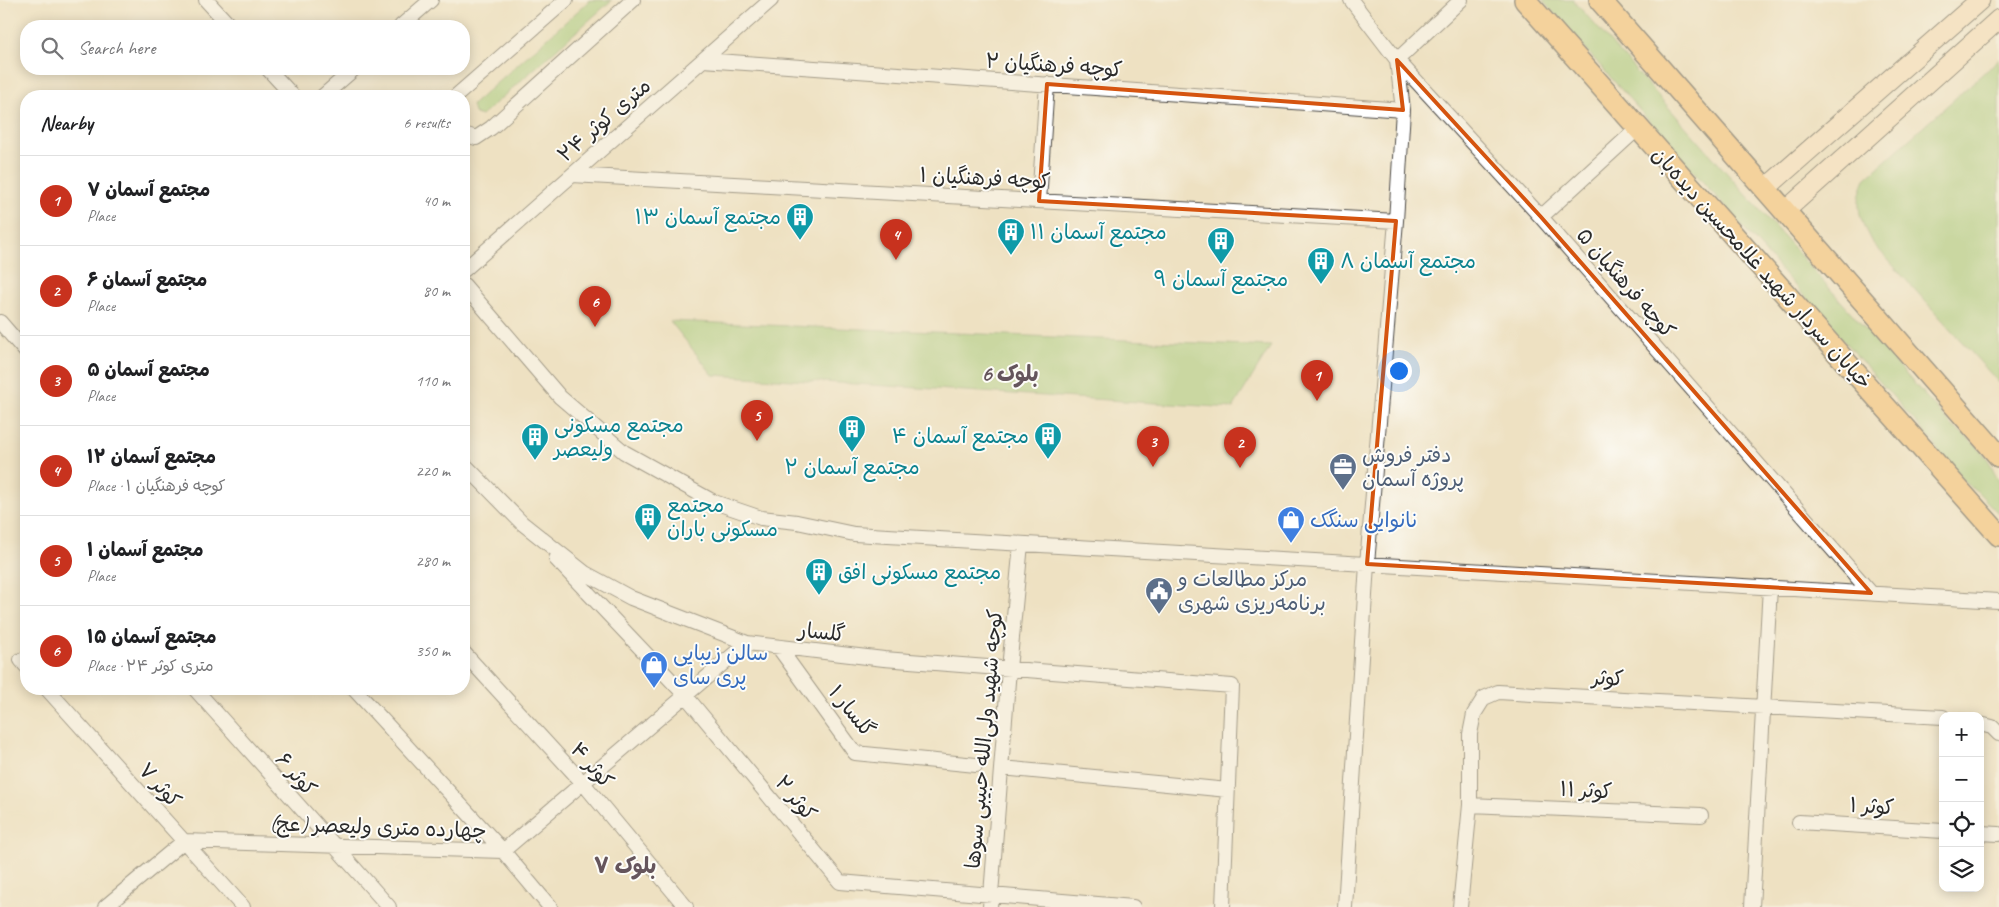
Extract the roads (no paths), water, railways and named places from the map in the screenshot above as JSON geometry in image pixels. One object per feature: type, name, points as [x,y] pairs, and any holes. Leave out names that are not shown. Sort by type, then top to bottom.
[{"type":"main road","name":"خیابان سردار شهید غلامحسین دیده‌بان","points":[[1524,0],[1999,536]]},
{"type":"main road","points":[[1600,0],[1999,456]]},
{"type":"main road","points":[[1765,189],[1980,0]]},
{"type":"main road","points":[[1785,212],[1999,19]]},
{"type":"street","points":[[206,0],[224,20]]},
{"type":"street","points":[[409,20],[431,0]]},
{"type":"street","points":[[463,90],[566,0]]},
{"type":"street","points":[[470,136],[476,138],[491,128],[633,0]]},
{"type":"street","name":"۲۴ متری کوثر","points":[[470,265],[771,0]]},
{"type":"street","name":"کوچه فرهنگیان ۵","points":[[1351,0],[1398,60],[1541,217],[1871,593]]},
{"type":"street","points":[[1345,907],[1367,564],[1396,221],[1403,110],[1398,60],[1461,0]]},
{"type":"street","name":"کوچه فرهنگیان ۲","points":[[703,60],[1403,110]]},
{"type":"street","points":[[274,75],[287,90]]},
{"type":"street","points":[[330,90],[347,75]]},
{"type":"street","points":[[1039,201],[1047,84]]},
{"type":"street","points":[[1541,217],[1638,128]]},
{"type":"street","name":"کوچه فرهنگیان ۱","points":[[572,175],[1396,221]]},
{"type":"street","points":[[470,292],[560,397],[624,452],[714,502],[762,518],[797,522],[854,534],[1999,601]]},
{"type":"street","points":[[0,322],[20,345]]},
{"type":"street","name":"گلسار","points":[[470,470],[522,523],[585,573],[631,598],[747,644],[884,659],[1232,686],[1228,790]]},
{"type":"street","name":"کوثر ۲","points":[[522,523],[685,696],[840,882],[990,901],[1133,907]]},
{"type":"street","name":"کوچه شهید ولی‌الله حبیبی سوها","points":[[990,901],[1021,544]]},
{"type":"street","points":[[1752,907],[1770,588]]},
{"type":"street","name":"چهارده متری ولیعصر (عج)","points":[[184,841],[503,851],[747,644]]},
{"type":"street","name":"گلسار ۱","points":[[779,648],[854,754],[976,765]]},
{"type":"street","name":"کوثر ۴","points":[[470,659],[583,783],[686,907]]},
{"type":"street","name":"کوثر","points":[[1460,907],[1470,805],[1470,734],[1474,714],[1484,698],[1498,692],[1939,718]]},
{"type":"street","name":"کوثر ۷","points":[[52,695],[244,907]]},
{"type":"street","name":"کوثر ۶","points":[[200,695],[388,907]]},
{"type":"street","points":[[360,695],[503,851],[550,907]]},
{"type":"street","points":[[1984,725],[1992,727],[1999,734]]},
{"type":"street","points":[[1002,768],[1228,790],[1223,907]]},
{"type":"street","name":"کوثر ۱۱","points":[[1470,805],[1701,815]]},
{"type":"street","name":"کوثر ۱","points":[[1799,822],[1939,831]]},
{"type":"street","points":[[1984,833],[1999,834]]},
{"type":"street","points":[[106,907],[184,841]]},
{"type":"place","name":"مجتمع آسمان ۱۳","points":[[800,241]]},
{"type":"place","name":"مجتمع آسمان ۱۱","points":[[1011,256]]},
{"type":"place","name":"مجتمع آسمان ۱۲","points":[[896,260]]},
{"type":"place","name":"مجتمع آسمان ۹","points":[[1221,265]]},
{"type":"place","name":"مجتمع آسمان ۸","points":[[1321,285]]},
{"type":"place","name":"مجتمع آسمان ۱۵","points":[[595,327]]},
{"type":"place","name":"مجتمع آسمان ۷","points":[[1317,401]]},
{"type":"place","name":"مجتمع آسمان ۱","points":[[757,441]]},
{"type":"place","name":"مجتمع آسمان ۲","points":[[852,453]]},
{"type":"place","name":"مجتمع آسمان ۴","points":[[1048,460]]},
{"type":"place","name":"مجتمع مسکونی ولیعصر","points":[[535,461]]},
{"type":"place","name":"مجتمع آسمان ۵","points":[[1153,467]]},
{"type":"place","name":"مجتمع آسمان ۶","points":[[1240,468]]},
{"type":"place","name":"دفتر فروش پروژه آسمان","points":[[1343,491]]},
{"type":"place","name":"مجتمع مسکونی باران","points":[[648,541]]},
{"type":"place","name":"نانوایی سنگک","points":[[1291,544]]},
{"type":"place","name":"مجتمع مسکونی افق","points":[[819,596]]},
{"type":"place","name":"مرکز مطالعات و برنامه‌ریزی شهری","points":[[1159,615]]},
{"type":"place","name":"سالن زیبایی پری سای","points":[[654,689]]},
{"type":"district","name":"بلوک 6","points":[[1010,374]]},
{"type":"district","name":"بلوک ۷","points":[[625,866]]}]
